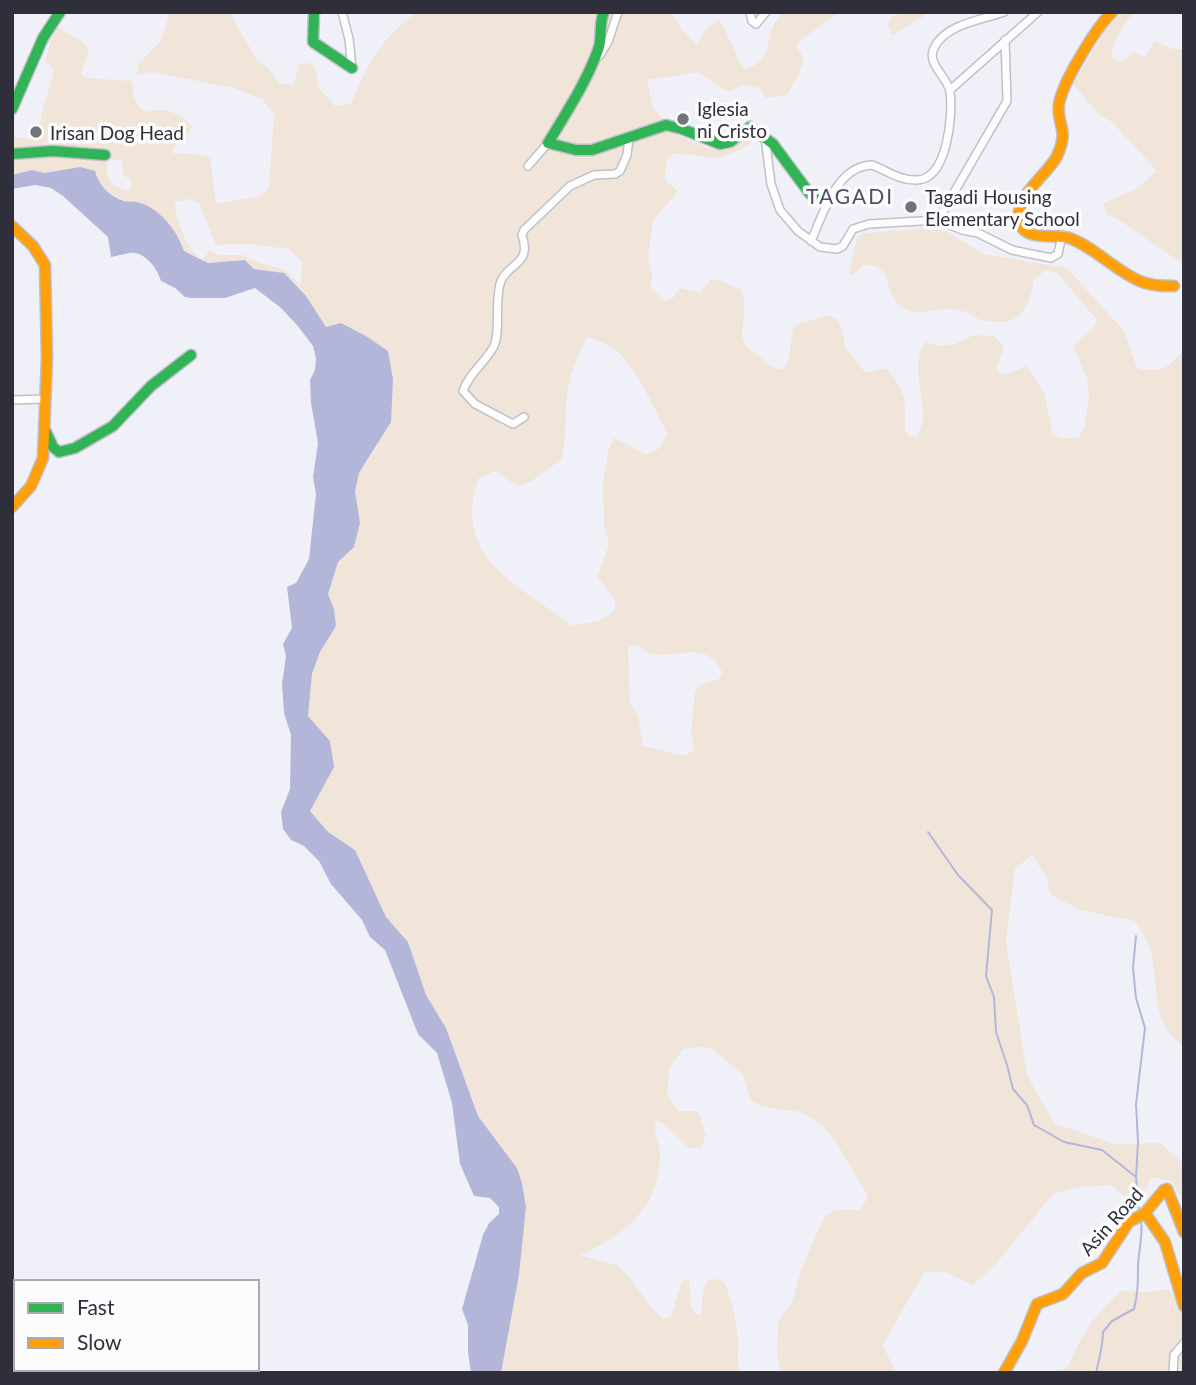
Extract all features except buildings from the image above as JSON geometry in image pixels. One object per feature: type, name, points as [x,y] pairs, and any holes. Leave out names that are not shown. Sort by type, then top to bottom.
[{"type":"main road","points":[[12,109],[43,38],[60,12]]},
{"type":"main road","points":[[314,12],[313,42],[352,68]]},
{"type":"main road","points":[[604,12],[598,24],[601,44],[579,90],[548,143],[584,151],[666,125],[676,125],[710,141],[724,144],[750,127],[765,136],[810,194],[830,198]]},
{"type":"main road","points":[[1112,12],[1092,35],[1067,82],[1059,104],[1063,137],[1054,163],[1022,203],[1020,223],[1026,233],[1062,235],[1076,241],[1140,282],[1174,286]]},
{"type":"main road","points":[[12,154],[53,151],[104,155]]},
{"type":"main road","points":[[12,226],[33,246],[45,265],[47,302],[45,428],[41,467],[31,486],[12,507]]},
{"type":"main road","points":[[45,428],[56,450],[64,453],[75,449],[113,426],[151,386],[191,355]]},
{"type":"main road","name":"Asin Road","points":[[1004,1373],[1019,1348],[1037,1304],[1063,1294],[1083,1273],[1102,1263],[1129,1222],[1167,1189],[1184,1232]]},
{"type":"main road","points":[[1141,1214],[1165,1242],[1184,1306]]},
{"type":"street","points":[[342,12],[349,38],[352,68]]},
{"type":"street","points":[[590,66],[608,42],[618,12]]},
{"type":"street","points":[[750,12],[752,21],[756,24],[766,12]]},
{"type":"street","points":[[811,241],[830,198],[845,177],[864,165],[872,165],[896,176],[916,180],[931,174],[944,152],[948,138],[950,90],[935,64],[932,52],[944,35],[968,23],[1004,12]]},
{"type":"street","points":[[950,90],[1038,12]]},
{"type":"street","points":[[938,220],[1007,101],[1005,40]]},
{"type":"street","points":[[765,136],[771,184],[780,209],[797,231],[820,247],[832,250],[843,246],[853,229],[859,226],[938,220],[978,233],[1012,250],[1052,258],[1058,254],[1062,235]]},
{"type":"street","points":[[524,417],[513,424],[475,404],[463,391],[496,340],[498,298],[502,280],[507,272],[517,265],[523,253],[524,230],[570,186],[594,174],[615,174],[620,171],[628,155],[629,138]]},
{"type":"street","points":[[528,166],[548,143]]},
{"type":"street","points":[[12,400],[46,399]]},
{"type":"street","points":[[1173,1373],[1174,1355],[1184,1343]]},
{"type":"shaded area","points":[[170,12],[229,12],[257,60],[269,69],[280,84],[294,85],[299,64],[308,63],[315,66],[319,88],[335,106],[352,103],[377,52],[395,30],[418,12],[670,12],[682,30],[697,45],[704,31],[719,19],[744,69],[762,59],[773,27],[785,12],[839,12],[799,41],[797,47],[804,59],[787,95],[766,98],[760,88],[744,85],[728,92],[698,72],[647,80],[653,107],[673,133],[705,147],[727,145],[747,133],[751,138],[750,144],[724,156],[707,158],[673,154],[666,161],[665,180],[678,191],[653,221],[648,256],[652,276],[650,288],[666,302],[672,299],[680,288],[700,293],[710,280],[719,280],[741,290],[744,305],[744,343],[769,365],[780,369],[784,369],[789,357],[793,328],[799,323],[831,316],[839,323],[847,349],[864,371],[886,368],[898,383],[905,404],[905,431],[911,437],[918,436],[923,420],[918,370],[921,351],[926,342],[940,346],[955,344],[974,335],[994,336],[1004,346],[998,372],[1006,374],[1027,366],[1044,393],[1053,435],[1078,438],[1084,429],[1089,396],[1087,378],[1073,346],[1095,326],[1096,319],[1058,274],[1046,270],[1034,279],[1025,309],[1012,320],[981,320],[967,312],[951,309],[909,311],[896,302],[885,274],[880,269],[864,265],[852,276],[849,271],[857,238],[864,233],[931,228],[948,232],[983,254],[1067,268],[1124,331],[1137,368],[1158,370],[1184,350],[1184,1046],[1165,1027],[1157,1000],[1149,946],[1135,921],[1081,910],[1058,899],[1049,892],[1047,878],[1032,855],[1015,869],[1006,941],[1027,1075],[1054,1123],[1114,1144],[1160,1143],[1184,1164],[1184,1209],[1181,1197],[1171,1181],[1153,1177],[1147,1190],[1126,1198],[1111,1185],[1077,1187],[1053,1194],[995,1265],[973,1285],[945,1272],[924,1272],[883,1345],[894,1369],[899,1373],[781,1373],[777,1353],[778,1321],[792,1303],[800,1272],[824,1217],[835,1210],[860,1210],[868,1197],[835,1140],[821,1125],[801,1112],[763,1107],[750,1100],[743,1075],[712,1049],[683,1049],[670,1067],[667,1094],[678,1111],[698,1111],[706,1135],[701,1148],[689,1148],[656,1120],[660,1160],[650,1198],[632,1222],[620,1232],[580,1255],[618,1266],[663,1319],[671,1316],[682,1281],[689,1278],[691,1307],[694,1313],[701,1315],[703,1292],[708,1280],[717,1279],[725,1283],[736,1324],[740,1373],[501,1373],[519,1275],[526,1207],[517,1168],[478,1116],[446,1028],[426,995],[408,942],[386,917],[355,850],[328,832],[310,811],[320,791],[330,741],[308,716],[312,675],[320,652],[336,626],[334,609],[328,594],[338,562],[354,547],[360,524],[355,491],[359,473],[377,447],[388,351],[342,323],[326,327],[306,296],[284,274],[254,269],[244,260],[208,263],[203,260],[209,251],[218,255],[243,255],[284,270],[301,285],[302,262],[288,249],[247,244],[216,245],[199,203],[190,199],[175,202],[177,218],[187,244],[199,258],[184,251],[181,240],[142,203],[123,200],[103,189],[97,180],[80,167],[45,173],[32,170],[12,175],[12,136],[31,140],[40,133],[41,118],[54,69],[45,62],[52,37],[58,27],[89,49],[81,75],[87,78],[132,81],[136,102],[146,112],[171,112],[192,126],[172,153],[210,158],[216,204],[262,195],[269,187],[274,115],[263,100],[234,88],[152,72],[137,75],[138,65],[161,40]],"holes":[[[107,159],[122,160],[123,174],[132,182],[130,191],[117,187],[110,181]],[[587,337],[610,346],[628,364],[667,434],[660,448],[646,454],[614,438],[609,448],[603,484],[604,523],[609,545],[597,576],[615,600],[615,611],[600,620],[572,626],[496,568],[483,550],[474,530],[472,507],[478,479],[495,471],[517,486],[530,482],[561,460],[568,387],[574,365]],[[638,645],[650,653],[662,655],[700,653],[716,662],[722,672],[719,679],[700,685],[695,691],[691,733],[695,750],[684,756],[643,746],[638,715],[630,703],[628,647]]]},
{"type":"shaded area","points":[[930,12],[892,36],[888,24],[892,16]]},
{"type":"shaded area","points":[[1116,12],[1134,12],[1114,44],[1112,57],[1118,62],[1124,61],[1134,51],[1145,58],[1155,41],[1173,49],[1184,49],[1184,265],[1107,214],[1103,203],[1135,190],[1157,171],[1112,122],[1099,115],[1073,84]]},
{"type":"shaded area","points":[[1166,1289],[1184,1302],[1184,1373],[1048,1373],[1066,1369],[1088,1328],[1120,1291],[1152,1292]]},
{"type":"water","points":[[80,167],[95,171],[105,190],[114,196],[124,201],[141,203],[162,216],[178,236],[184,251],[208,263],[245,260],[254,269],[284,273],[306,296],[326,327],[341,323],[388,351],[393,379],[391,422],[359,473],[355,491],[360,523],[354,547],[338,562],[328,594],[334,609],[336,626],[320,652],[312,674],[308,716],[330,741],[334,767],[310,811],[328,832],[355,850],[386,917],[408,942],[426,995],[446,1028],[478,1116],[517,1168],[526,1207],[519,1275],[501,1373],[471,1373],[468,1325],[462,1309],[483,1235],[489,1223],[499,1214],[499,1207],[490,1198],[474,1196],[460,1164],[452,1103],[437,1053],[418,1034],[385,950],[370,937],[362,920],[331,884],[319,861],[304,846],[291,840],[283,829],[281,812],[290,789],[291,735],[284,713],[282,684],[286,656],[283,644],[292,628],[287,587],[296,583],[309,559],[316,494],[313,477],[318,443],[310,380],[315,370],[313,346],[281,308],[255,288],[225,298],[185,297],[161,281],[153,266],[140,255],[129,253],[111,257],[108,237],[51,188],[35,185],[12,189],[12,175],[32,170],[45,173]]},
{"type":"waterway","points":[[928,832],[958,875],[992,910],[986,976],[994,997],[996,1032],[1013,1089],[1027,1105],[1034,1125],[1064,1142],[1102,1150],[1136,1177],[1139,1211]]},
{"type":"waterway","points":[[1136,936],[1133,968],[1136,998],[1145,1028],[1136,1104],[1136,1177]]},
{"type":"waterway","points":[[1096,1373],[1103,1332],[1112,1321],[1134,1309],[1138,1287],[1141,1220]]},
{"type":"traffic: fast","points":[[12,109],[43,38],[60,12]]},
{"type":"traffic: fast","points":[[314,12],[313,42],[352,68]]},
{"type":"traffic: fast","points":[[604,12],[599,45],[593,62],[548,143],[576,150],[592,150],[666,125],[720,144],[730,142],[750,127],[773,144],[810,194],[830,198]]},
{"type":"traffic: fast","points":[[12,154],[53,151],[105,155]]},
{"type":"traffic: fast","points":[[46,432],[53,447],[59,452],[75,448],[113,426],[151,386],[191,355]]},
{"type":"traffic: slow","points":[[1112,12],[1089,42],[1067,82],[1059,104],[1063,133],[1061,147],[1052,164],[1025,196],[1019,214],[1020,224],[1028,233],[1069,238],[1079,242],[1132,278],[1154,285],[1174,286]]},
{"type":"traffic: slow","points":[[12,226],[33,246],[45,265],[47,358],[43,458],[31,486],[12,507]]},
{"type":"traffic: slow","points":[[1004,1373],[1022,1341],[1037,1304],[1063,1294],[1082,1273],[1102,1263],[1129,1222],[1145,1213],[1164,1190],[1167,1189],[1184,1232]]},
{"type":"traffic: slow","points":[[1145,1213],[1165,1242],[1184,1306]]},
{"type":"place","name":"Iglesia ni Cristo","points":[[683,119]]},
{"type":"place","name":"Irisan Dog Head","points":[[36,132]]},
{"type":"place","name":"Tagadi Housing Elementary School","points":[[911,207]]},
{"type":"district","name":"TAGADI","points":[[850,195]]}]
